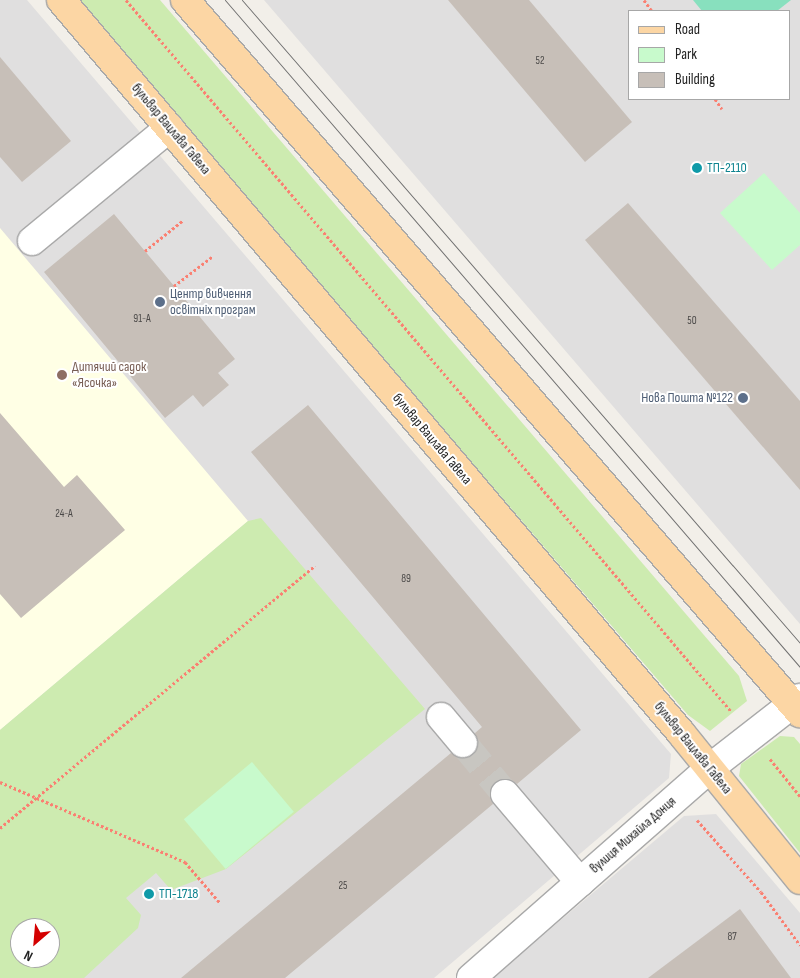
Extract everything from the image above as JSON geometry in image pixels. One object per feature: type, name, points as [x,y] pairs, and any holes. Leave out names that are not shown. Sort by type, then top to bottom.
[{"type":"main road","name":"бульвар Вацлава Гавела","points":[[61,0],[710,768],[800,880]]},
{"type":"main road","points":[[185,0],[798,705]]},
{"type":"street","points":[[32,241],[170,128]]},
{"type":"street","name":"вулиця Михайла Донця","points":[[471,978],[710,768],[752,736],[798,705]]},
{"type":"street","points":[[441,717],[462,743]]},
{"type":"street","points":[[505,794],[580,882]]},
{"type":"path","points":[[126,0],[752,736],[800,796]]},
{"type":"path","points":[[716,100],[722,109]]},
{"type":"path","points":[[145,251],[182,220]]},
{"type":"path","points":[[174,286],[213,256]]},
{"type":"path","points":[[0,828],[315,566]]},
{"type":"path","points":[[0,782],[185,862],[221,904]]},
{"type":"path","points":[[693,815],[761,892],[800,945]]},
{"type":"shaded area","points":[[0,0],[27,0],[671,754],[669,778],[434,978],[0,978]]},
{"type":"shaded area","points":[[264,0],[800,0],[800,624]]},
{"type":"shaded area","name":"Дитячий садок «Ясочка»","points":[[0,228],[248,521],[0,730]]},
{"type":"shaded area","points":[[716,814],[800,913],[800,978],[492,978],[684,816]]},
{"type":"green space","points":[[76,0],[160,0],[739,676],[747,701],[710,731],[688,715]]},
{"type":"green space","points":[[693,0],[791,0],[778,10],[701,10]]},
{"type":"green space","points":[[764,173],[800,213],[800,245],[772,270],[720,213]]},
{"type":"green space","points":[[261,518],[425,709],[226,869],[171,890],[156,873],[126,898],[141,915],[138,928],[84,978],[0,978],[0,730],[248,521]]},
{"type":"green space","points":[[780,736],[794,737],[800,744],[800,853],[739,776],[741,764]]},
{"type":"green space","points":[[252,762],[294,812],[226,869],[184,819]]},
{"type":"building","points":[[448,0],[529,0],[632,122],[585,162]]},
{"type":"building","points":[[0,57],[71,141],[22,182],[0,157]]},
{"type":"building","points":[[628,203],[800,401],[800,490],[585,240]]},
{"type":"building","points":[[114,214],[235,359],[218,373],[229,385],[203,407],[193,395],[165,418],[44,272]]},
{"type":"building","points":[[308,405],[581,730],[517,784],[510,779],[495,782],[490,789],[493,804],[285,978],[181,978],[451,753],[466,758],[478,748],[475,733],[482,727],[251,452]]},
{"type":"building","points":[[0,413],[64,487],[77,475],[125,530],[21,618],[0,594]]},
{"type":"building","points":[[740,909],[791,978],[648,978]]},
{"type":"tunnel","points":[[463,743],[505,794]]},
{"type":"tram line","points":[[225,0],[800,667]]},
{"type":"tram line","points":[[242,0],[800,643]]},
{"type":"place","name":"ТП-2110","points":[[697,168]]},
{"type":"place","name":"Центр вивчення освітніх програм","points":[[160,302]]},
{"type":"place","name":"Дитячий садок «Ясочка»","points":[[62,375]]},
{"type":"place","name":"Нова Пошта №122","points":[[743,398]]},
{"type":"place","name":"ТП-1718","points":[[149,894]]}]
